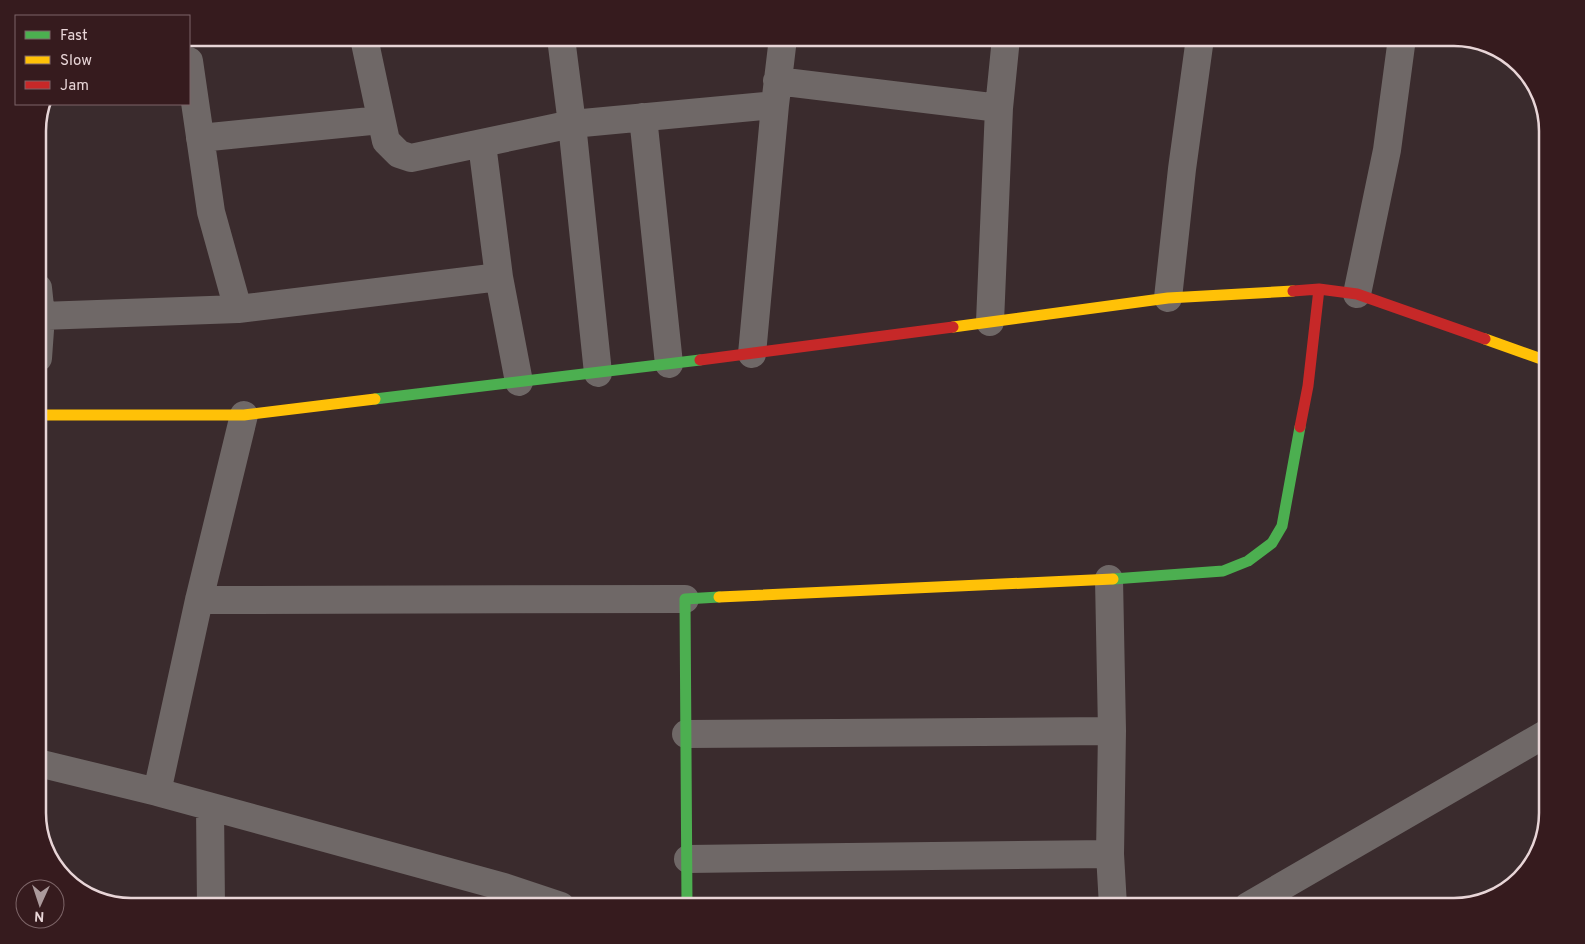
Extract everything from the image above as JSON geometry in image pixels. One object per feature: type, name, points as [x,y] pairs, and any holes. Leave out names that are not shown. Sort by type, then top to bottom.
[{"type":"street","points":[[366,46],[386,141],[398,154],[411,158],[572,124],[643,118],[776,93],[999,108]]},
{"type":"street","points":[[562,46],[598,373]]},
{"type":"street","points":[[752,354],[781,46]]},
{"type":"street","points":[[990,322],[999,108],[1005,46]]},
{"type":"street","points":[[1168,298],[1182,169],[1199,46]]},
{"type":"street","points":[[1357,294],[1387,150],[1401,46]]},
{"type":"street","points":[[190,68],[211,212],[238,309]]},
{"type":"street","points":[[643,118],[669,364]]},
{"type":"street","points":[[200,138],[381,120]]},
{"type":"street","points":[[482,144],[499,277],[519,382]]},
{"type":"street","points":[[46,316],[238,309],[499,277]]},
{"type":"street","points":[[200,600],[685,599],[1223,571],[1248,561],[1272,543],[1282,526],[1308,386],[1319,289]]},
{"type":"street","points":[[46,415],[244,415],[752,354],[1168,298],[1319,289],[1357,294],[1539,359]]},
{"type":"street","points":[[157,792],[244,415]]},
{"type":"street","points":[[1109,578],[1112,731],[1110,854],[1112,898]]},
{"type":"street","points":[[685,599],[687,898]]},
{"type":"street","points":[[686,734],[1112,731]]},
{"type":"street","points":[[1262,898],[1539,738]]},
{"type":"street","points":[[46,765],[210,807],[502,897]]},
{"type":"street","points":[[210,807],[211,898]]},
{"type":"street","points":[[688,859],[1110,854]]},
{"type":"traffic: fast","points":[[375,399],[700,360]]},
{"type":"traffic: fast","points":[[1113,579],[1223,571],[1248,561],[1272,543],[1282,526],[1300,427]]},
{"type":"traffic: fast","points":[[687,898],[685,599],[719,597]]},
{"type":"traffic: slow","points":[[953,327],[1168,298],[1293,291]]},
{"type":"traffic: slow","points":[[1485,339],[1539,358]]},
{"type":"traffic: slow","points":[[46,415],[244,415],[375,399]]},
{"type":"traffic: slow","points":[[719,597],[1113,579]]},
{"type":"traffic: jam","points":[[1293,291],[1319,289],[1357,294],[1485,339]]},
{"type":"traffic: jam","points":[[1300,427],[1308,386],[1319,289]]},
{"type":"traffic: jam","points":[[700,360],[953,327]]}]
